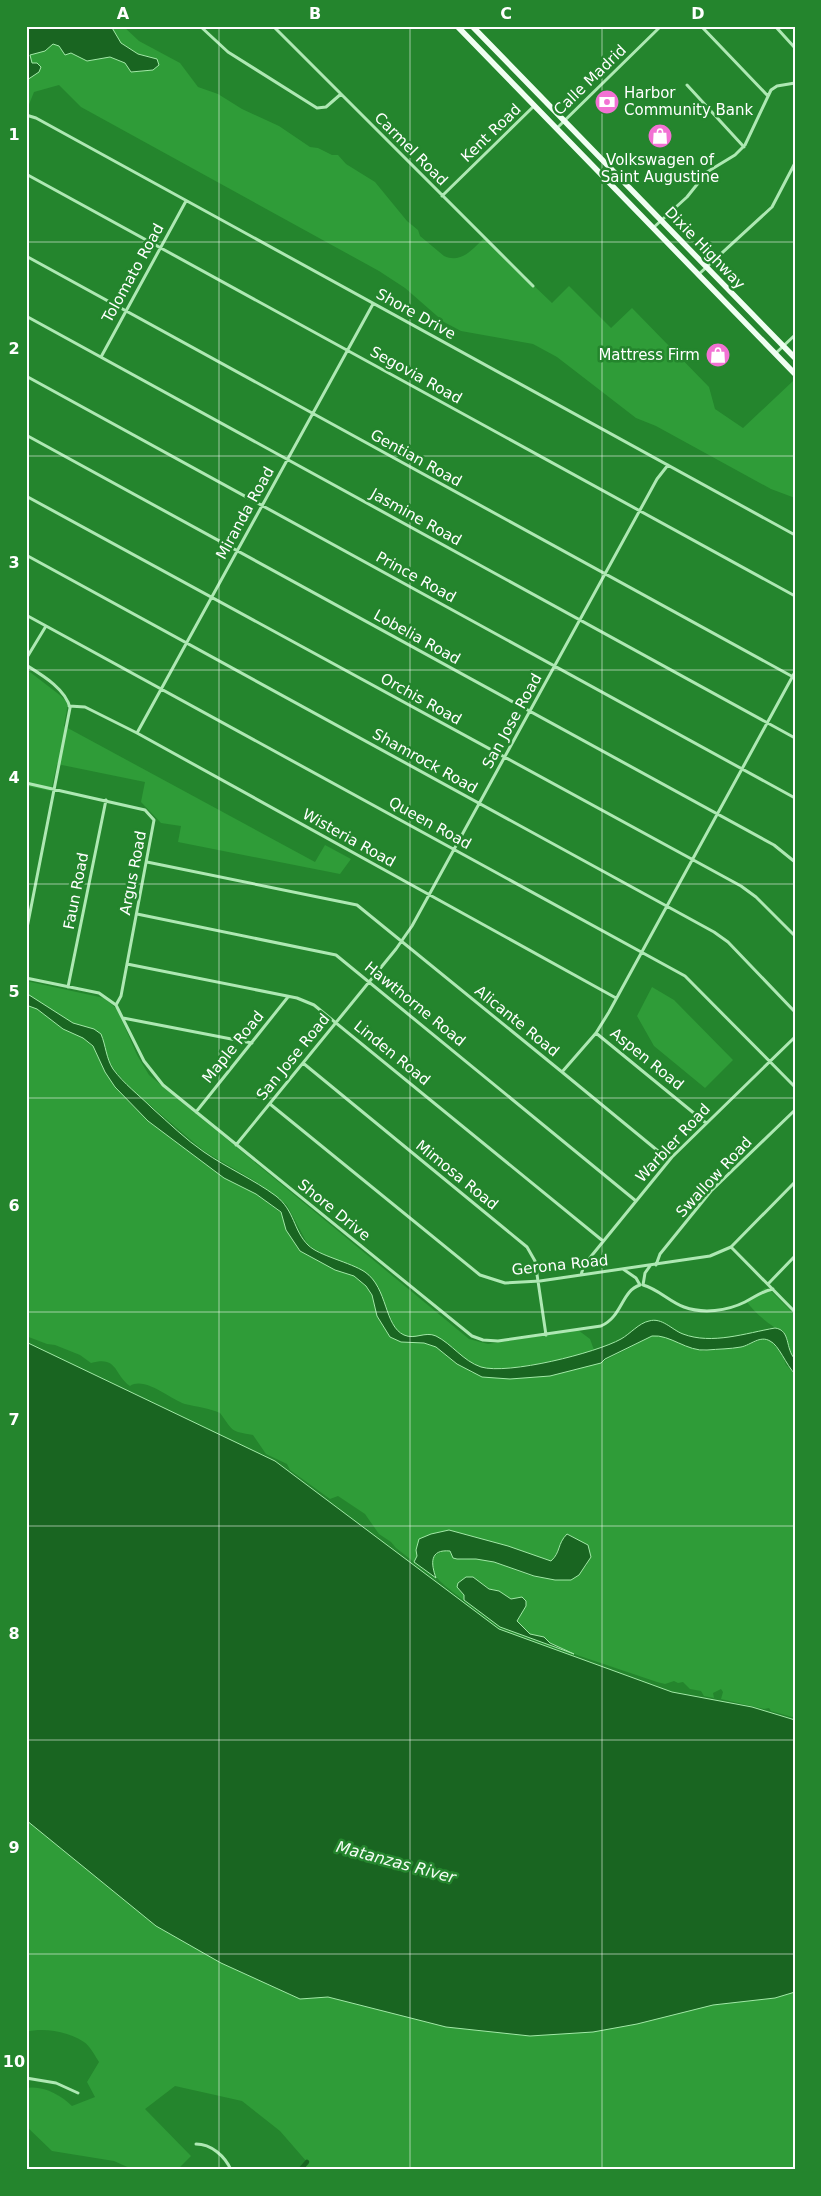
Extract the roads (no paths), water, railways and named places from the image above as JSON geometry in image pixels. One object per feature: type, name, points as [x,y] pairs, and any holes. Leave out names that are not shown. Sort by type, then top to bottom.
[{"type":"main road","points":[[456,26],[462,29],[556,129],[795,374]]},
{"type":"main road","name":"Dixie Highway","points":[[472,26],[795,358]]},
{"type":"street","points":[[200,26],[228,52],[317,108],[326,107],[341,94]]},
{"type":"street","name":"Carmel Road","points":[[273,26],[533,286]]},
{"type":"street","name":"Calle Madrid","points":[[556,129],[661,26]]},
{"type":"street","points":[[701,26],[767,95]]},
{"type":"street","points":[[775,26],[795,48]]},
{"type":"street","points":[[653,228],[687,196],[707,172],[735,155],[744,147],[767,95],[777,86],[795,83]]},
{"type":"street","points":[[687,85],[744,147]]},
{"type":"street","name":"Kent Road","points":[[442,196],[534,106]]},
{"type":"street","name":"Shore Drive","points":[[26,115],[36,118],[795,535]]},
{"type":"street","points":[[698,274],[772,207],[795,163]]},
{"type":"street","name":"Segovia Road","points":[[26,174],[795,596]]},
{"type":"street","name":"Tolomato Road","points":[[101,357],[186,201]]},
{"type":"street","name":"Gentian Road","points":[[26,256],[793,678]]},
{"type":"street","name":"Miranda Road","points":[[137,733],[374,304]]},
{"type":"street","name":"Jasmine Road","points":[[26,316],[795,738]]},
{"type":"street","points":[[775,354],[794,334]]},
{"type":"street","name":"Prince Road","points":[[26,376],[795,798]]},
{"type":"street","name":"Lobelia Road","points":[[26,435],[717,814],[774,846],[795,862]]},
{"type":"street","name":"San Jose Road","points":[[236,1145],[402,941],[480,804],[640,511],[668,465]]},
{"type":"street","name":"Orchis Road","points":[[26,496],[748,891],[795,936]]},
{"type":"street","name":"Shamrock Road","points":[[26,554],[722,938],[795,1012]]},
{"type":"street","name":"Queen Road","points":[[26,614],[455,849],[692,982],[795,1087]]},
{"type":"street","points":[[26,660],[46,626]]},
{"type":"street","points":[[26,665],[61,691],[69,706],[70,713],[26,934]]},
{"type":"street","name":"Alicante Road","points":[[147,862],[345,901],[357,905],[562,1072],[596,1033],[795,672]]},
{"type":"street","name":"Wisteria Road","points":[[69,706],[85,707],[137,733],[616,998]]},
{"type":"street","points":[[26,783],[54,790]]},
{"type":"street","name":"Argus Road","points":[[54,790],[146,810],[152,816],[154,825],[147,862],[121,996],[116,1005]]},
{"type":"street","name":"Faun Road","points":[[68,986],[106,800]]},
{"type":"street","name":"Hawthorne Road","points":[[137,914],[333,953],[636,1200]]},
{"type":"street","name":"Linden Road","points":[[127,964],[288,997],[314,1006],[603,1241]]},
{"type":"street","points":[[26,978],[99,993],[109,998],[116,1005]]},
{"type":"street","name":"Maple Road","points":[[196,1112],[288,997]]},
{"type":"street","name":"Shore Drive","points":[[116,1005],[149,1070],[163,1085],[465,1332],[479,1339],[490,1341],[596,1327],[611,1320],[630,1291],[640,1286],[636,1278],[623,1269]]},
{"type":"street","points":[[122,1018],[252,1043]]},
{"type":"street","name":"Aspen Road","points":[[596,1033],[706,1123]]},
{"type":"street","name":"Warbler Road","points":[[581,1275],[584,1264],[669,1160],[795,1037]]},
{"type":"street","name":"Mimosa Road","points":[[303,1063],[527,1247],[535,1261],[546,1335]]},
{"type":"street","points":[[562,1072],[669,1160]]},
{"type":"street","name":"Gerona Road","points":[[270,1104],[480,1275],[505,1283],[538,1281],[710,1256],[731,1247],[795,1182]]},
{"type":"street","name":"Swallow Road","points":[[656,1265],[660,1254],[711,1191],[795,1110]]},
{"type":"street","points":[[731,1247],[795,1312]]},
{"type":"street","points":[[768,1284],[795,1256]]},
{"type":"street","points":[[651,1265],[646,1273],[643,1285],[681,1306],[705,1311],[736,1306],[760,1293],[773,1289]]},
{"type":"street","points":[[26,2078],[56,2083],[78,2093]]},
{"type":"street","points":[[196,2144],[212,2147],[228,2163],[231,2170]]},
{"type":"water","points":[[26,26],[111,26],[121,43],[138,54],[157,59],[159,65],[153,70],[131,72],[125,63],[110,57],[87,61],[71,53],[65,55],[59,46],[53,44],[45,51],[30,55],[32,63],[37,63],[41,67],[39,72],[27,80]]},
{"type":"water","points":[[26,993],[73,1023],[94,1029],[101,1034],[113,1069],[127,1085],[171,1125],[204,1152],[276,1196],[291,1214],[303,1239],[313,1249],[365,1272],[378,1287],[393,1324],[404,1335],[412,1337],[428,1334],[436,1336],[475,1364],[494,1369],[552,1361],[609,1345],[642,1324],[654,1320],[663,1322],[683,1334],[706,1338],[729,1337],[775,1328],[780,1329],[786,1336],[795,1359],[795,1374],[773,1343],[766,1339],[737,1348],[700,1350],[659,1336],[652,1336],[605,1359],[601,1363],[550,1376],[510,1379],[482,1377],[457,1364],[436,1347],[424,1343],[401,1342],[390,1337],[377,1316],[372,1295],[366,1286],[354,1276],[335,1270],[300,1251],[286,1230],[281,1212],[256,1194],[224,1178],[148,1121],[115,1087],[105,1072],[93,1046],[83,1038],[63,1029],[37,1009],[26,1005]]},
{"type":"water","name":"Matanzas River","points":[[26,1342],[275,1461],[499,1629],[672,1692],[752,1707],[795,1720],[795,1992],[775,1998],[713,2005],[637,2024],[593,2032],[530,2036],[446,2027],[328,1997],[300,1999],[221,1963],[156,1926],[26,1820]]},
{"type":"water","points":[[449,1530],[508,1546],[551,1561],[567,1534],[588,1545],[591,1557],[579,1575],[571,1580],[555,1580],[534,1576],[494,1562],[453,1558],[450,1551],[443,1551],[438,1552],[433,1558],[436,1578],[414,1562],[417,1556],[416,1550],[419,1539]]},
{"type":"water","points":[[466,1577],[473,1577],[489,1589],[499,1591],[511,1599],[522,1597],[526,1601],[526,1606],[517,1621],[530,1634],[544,1637],[550,1643],[574,1654],[500,1627],[464,1600],[464,1595],[457,1587],[458,1583]]},
{"type":"waterway","points":[[300,2170],[307,2162]]},
{"type":"place","name":"Harbor Community Bank","points":[[607,102]]},
{"type":"place","name":"Volkswagen of Saint Augustine","points":[[660,136]]},
{"type":"place","name":"Mattress Firm","points":[[718,355]]}]
